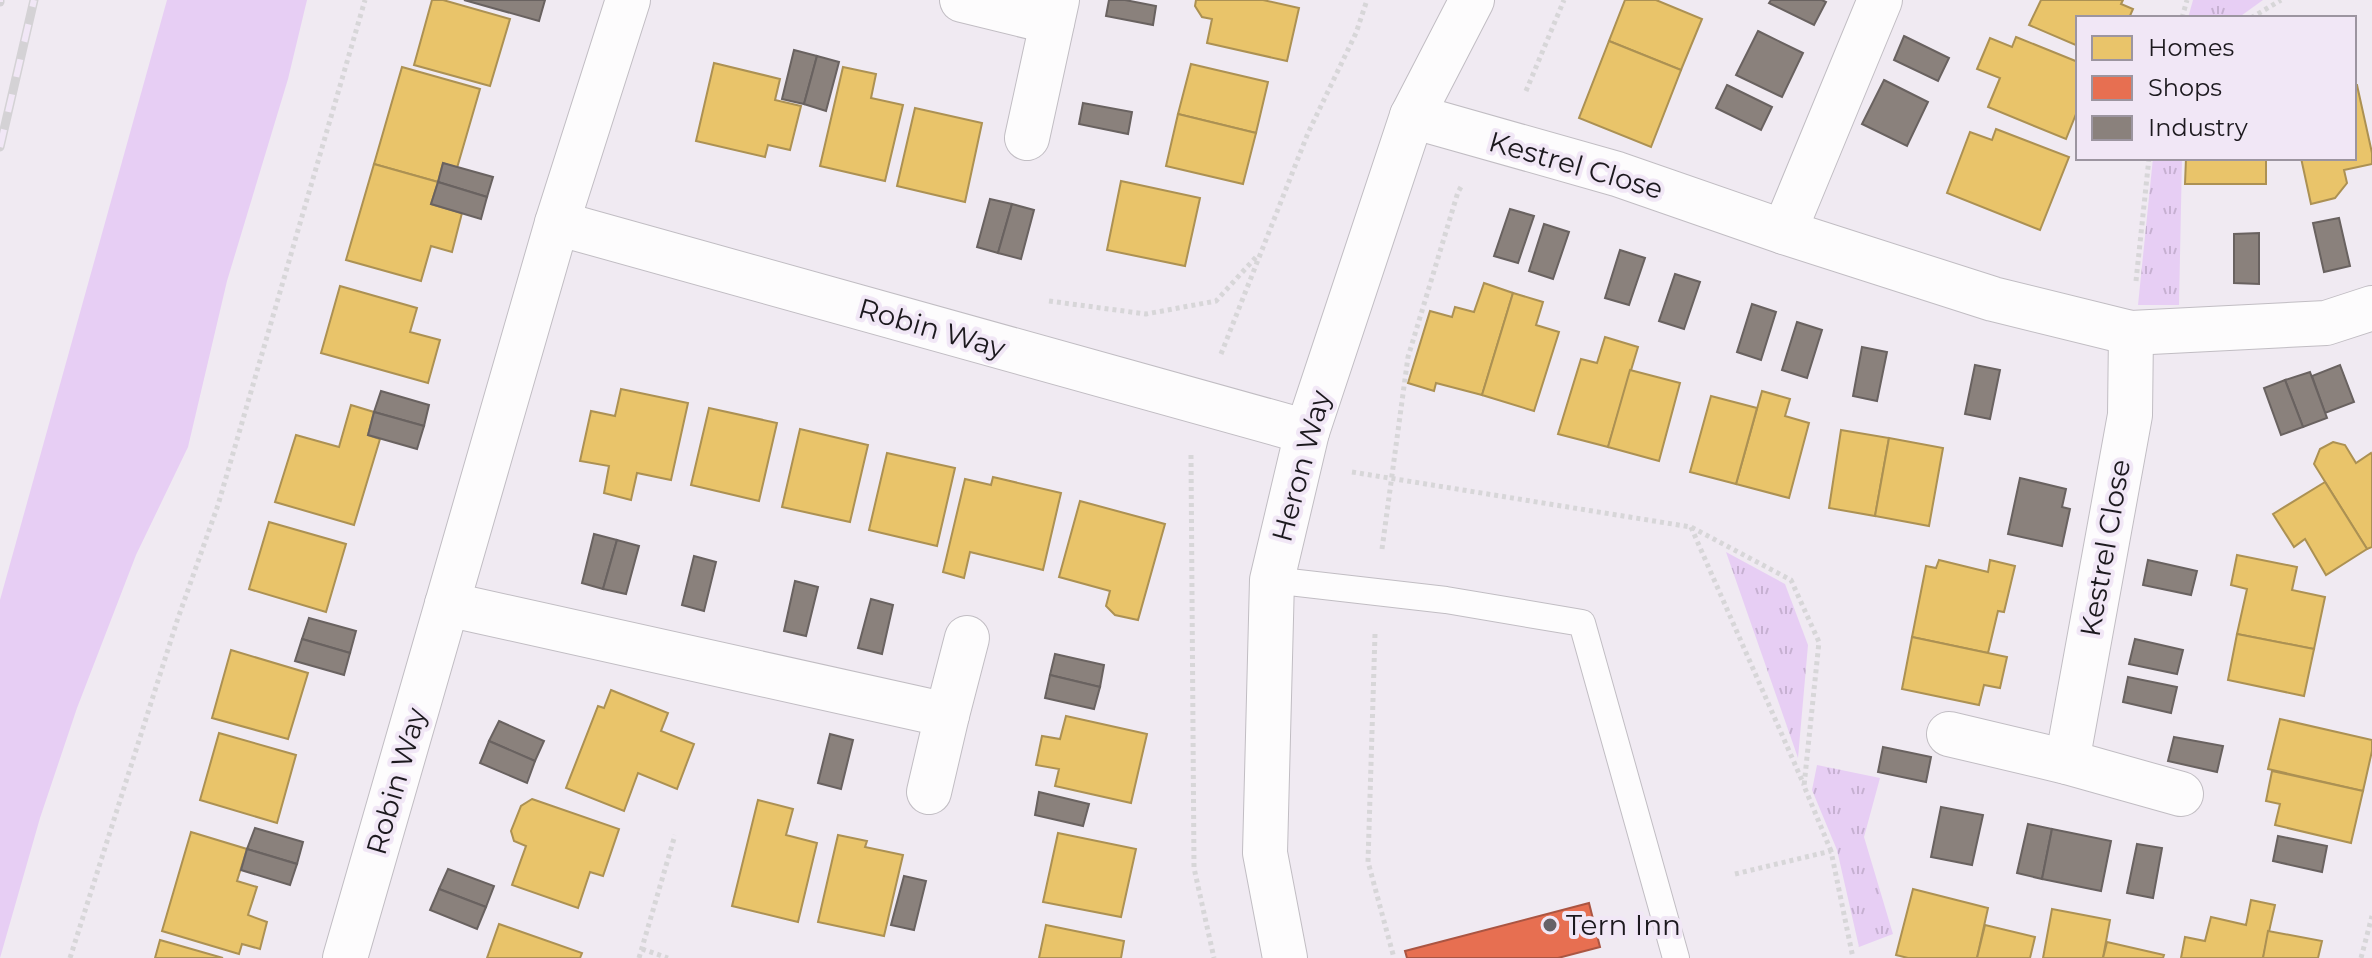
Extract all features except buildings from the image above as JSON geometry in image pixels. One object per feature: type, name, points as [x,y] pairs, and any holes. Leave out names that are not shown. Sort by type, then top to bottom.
[{"type":"street","name":"Robin Way","points":[[345,958],[557,223],[628,0]]},
{"type":"street","points":[[962,0],[1055,11],[1027,138]]},
{"type":"street","name":"Heron Way","points":[[1285,958],[1265,853],[1272,580],[1303,448],[1412,116],[1472,0]]},
{"type":"street","points":[[1784,232],[1880,0]]},
{"type":"street","name":"Kestrel Close","points":[[1412,116],[1617,174],[1993,299],[2131,333],[2326,323],[2372,308]]},
{"type":"street","name":"Robin Way","points":[[557,223],[1201,403],[1303,448]]},
{"type":"street","name":"Kestrel Close","points":[[2067,762],[2130,415],[2131,333]]},
{"type":"street","points":[[447,604],[947,715]]},
{"type":"street","points":[[929,792],[967,638]]},
{"type":"street","points":[[1949,734],[2067,762],[2181,794]]},
{"type":"lane","points":[[1272,580],[1446,600],[1582,623],[1676,958]]},
{"type":"path","points":[[70,958],[177,621],[218,505],[365,0]]},
{"type":"path","points":[[1214,958],[1194,868],[1190,463],[1201,403],[1308,133],[1356,33],[1367,0]]},
{"type":"path","points":[[1394,958],[1368,862],[1377,592],[1408,357],[1458,192],[1489,140],[1523,99],[1564,0]]},
{"type":"path","points":[[2254,16],[2281,0]]},
{"type":"path","points":[[2131,333],[2149,160]]},
{"type":"path","points":[[1049,301],[1146,314],[1216,301],[1261,252]]},
{"type":"path","points":[[1303,448],[1391,477],[1691,527],[1791,580],[1819,642],[1804,786]]},
{"type":"path","points":[[1691,527],[1831,851],[1853,958]]},
{"type":"path","points":[[639,958],[675,835]]},
{"type":"path","points":[[1735,874],[1831,851]]},
{"type":"path","points":[[2361,958],[2372,916]]},
{"type":"path","points":[[642,949],[668,958]]},
{"type":"green space","points":[[167,0],[307,0],[288,79],[227,281],[188,447],[136,555],[77,708],[40,818],[0,958],[0,600]]},
{"type":"green space","points":[[2193,0],[2263,0],[2241,16],[2189,16]]},
{"type":"green space","points":[[2153,160],[2182,160],[2179,305],[2138,305]]},
{"type":"green space","points":[[1726,552],[1785,584],[1808,645],[1798,758]]},
{"type":"green space","points":[[1817,765],[1880,778],[1864,837],[1893,934],[1859,947],[1837,850],[1812,790]]},
{"type":"railway","points":[[0,147],[34,0]]},
{"type":"place","name":"Tern Inn","points":[[1550,925]]}]
